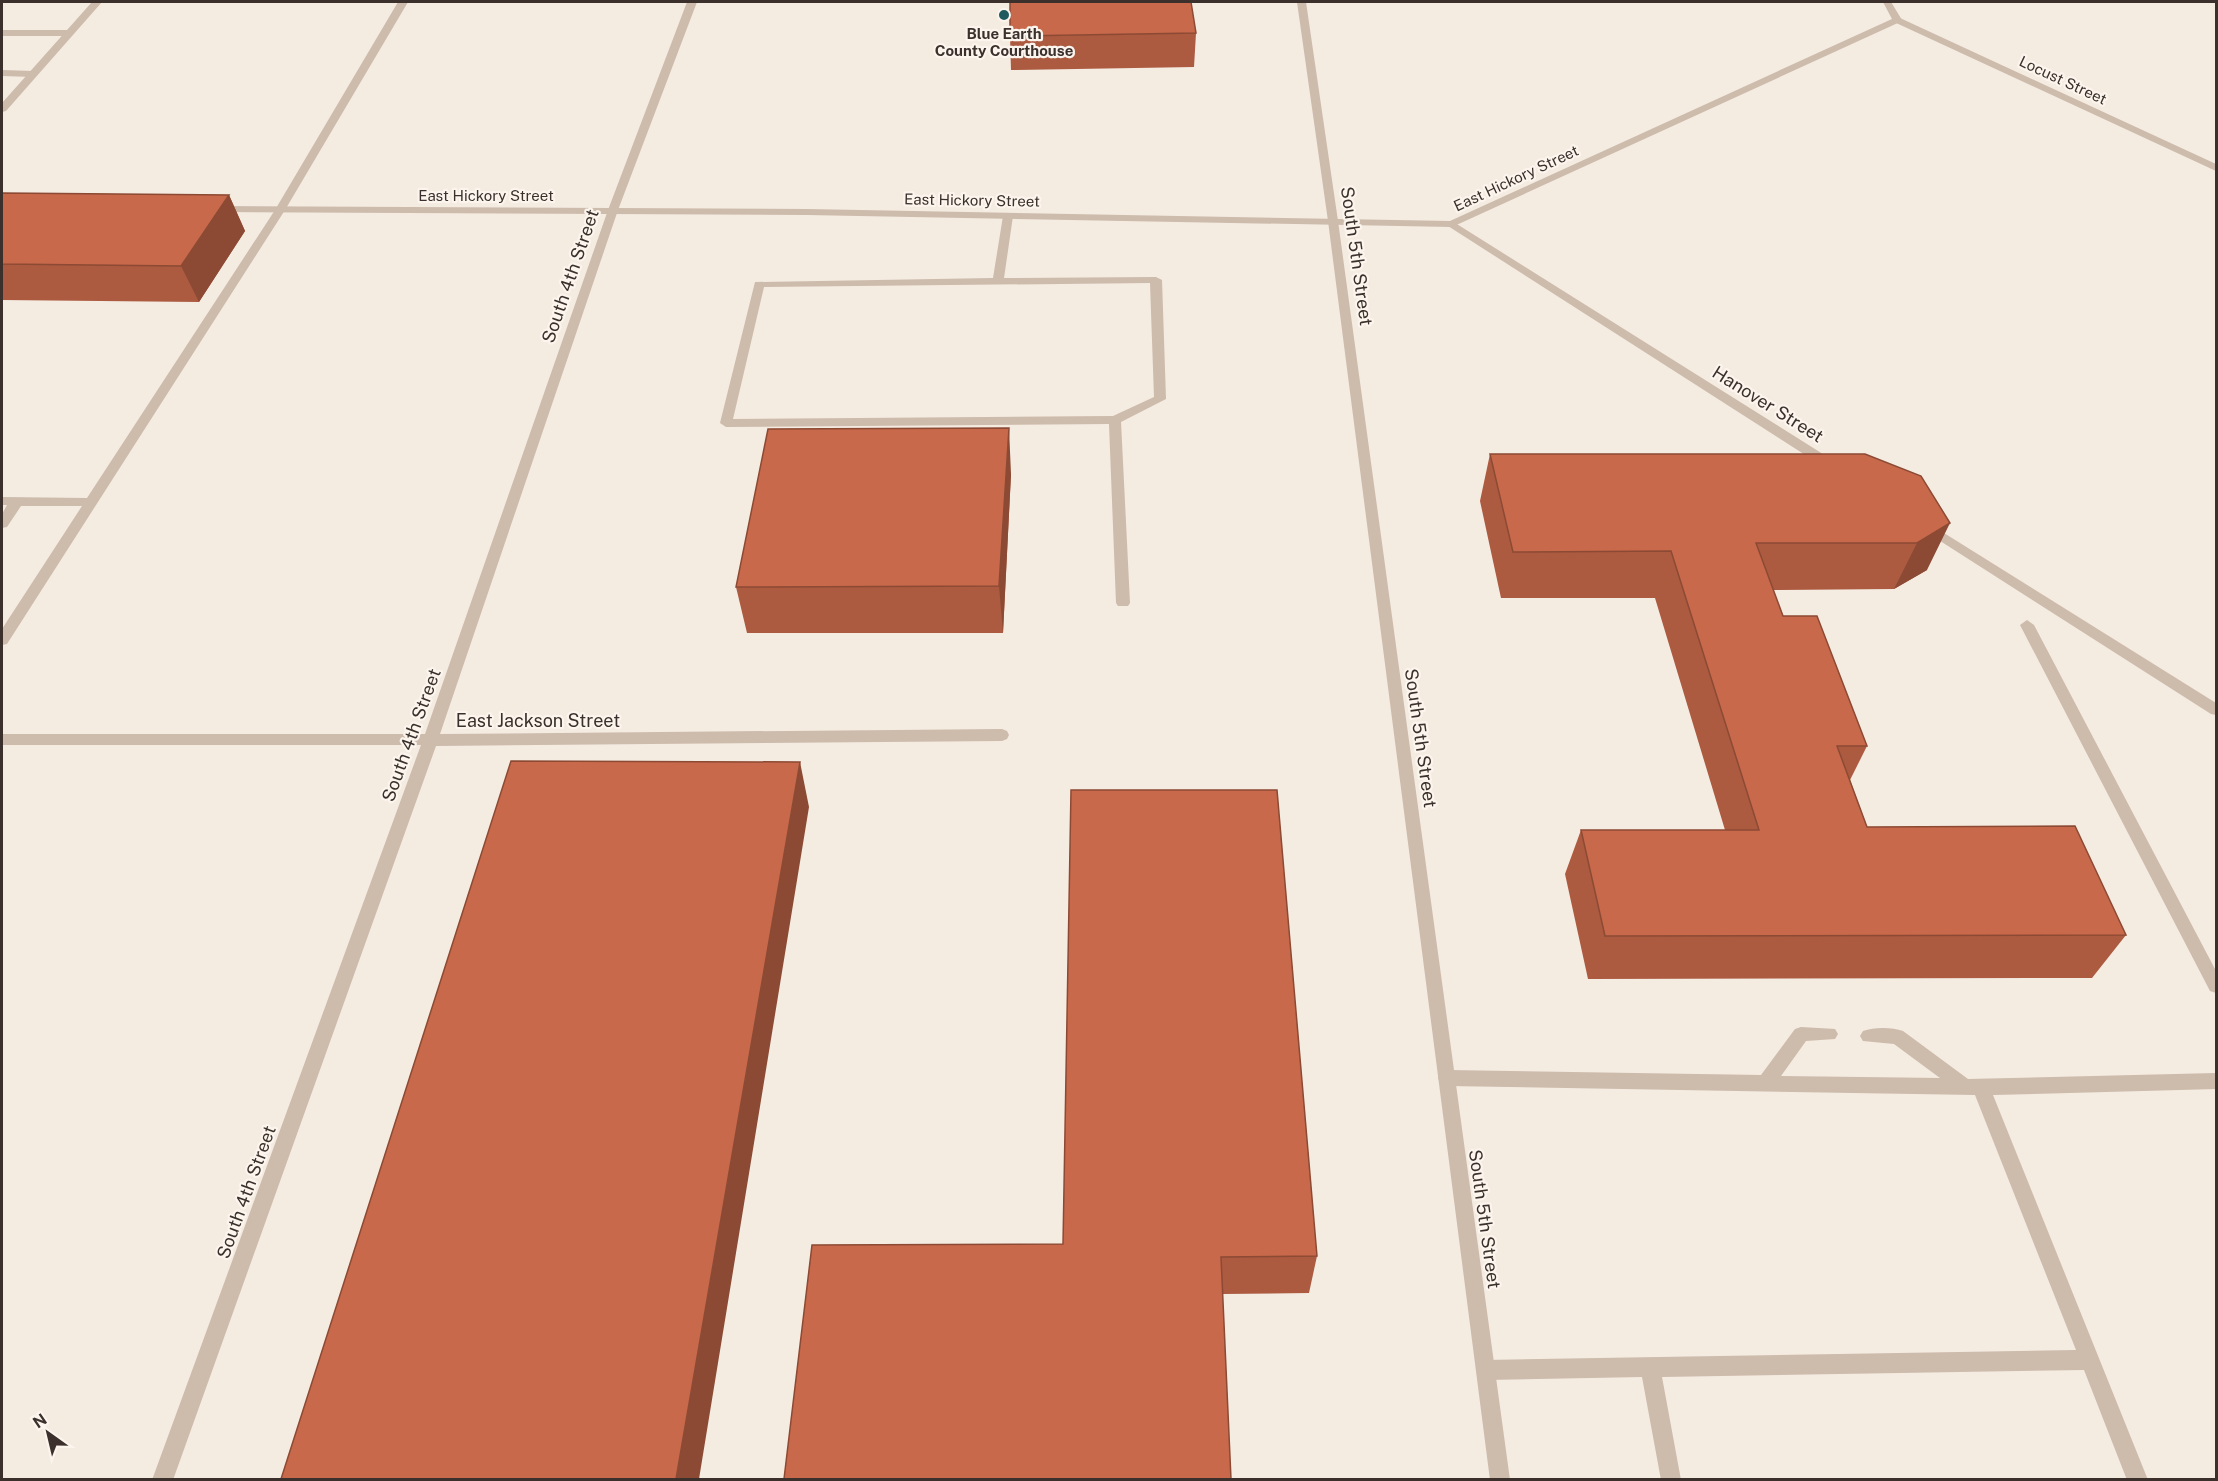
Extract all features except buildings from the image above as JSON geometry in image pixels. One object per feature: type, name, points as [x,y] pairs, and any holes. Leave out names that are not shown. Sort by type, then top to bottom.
[{"type":"street","points":[[2,109],[97,2]]},
{"type":"street","points":[[2,640],[280,210],[403,2]]},
{"type":"street","name":"South 4th Street","points":[[162,1479],[431,739],[613,210],[692,2]]},
{"type":"street","name":"South 5th Street","points":[[1301,2],[1333,221],[1500,1479]]},
{"type":"street","points":[[1887,2],[1897,20]]},
{"type":"street","name":"East Hickory Street","points":[[210,209],[613,210],[1452,224],[1897,20]]},
{"type":"street","name":"Locust Street","points":[[1897,20],[2217,168]]},
{"type":"street","points":[[2,33],[69,33]]},
{"type":"street","points":[[2,74],[33,74]]},
{"type":"street","points":[[998,281],[1008,216]]},
{"type":"street","name":"Hanover Street","points":[[1452,224],[1845,474]]},
{"type":"street","points":[[1156,280],[1160,399],[1115,420],[726,423],[759,284],[998,281],[1156,280]]},
{"type":"street","points":[[1115,420],[1123,603]]},
{"type":"street","points":[[2,501],[91,502]]},
{"type":"street","points":[[2,524],[17,501]]},
{"type":"street","points":[[1916,519],[2217,710]]},
{"type":"street","points":[[2027,625],[2217,986]]},
{"type":"street","name":"East Jackson Street","points":[[2,739],[1002,735]]},
{"type":"street","points":[[1766,1083],[1801,1034],[1829,1034]]},
{"type":"street","points":[[1869,1036],[1897,1036],[1973,1087],[2090,1360],[2138,1479]]},
{"type":"street","points":[[1447,1078],[1973,1087],[2217,1081]]},
{"type":"street","points":[[1486,1371],[2090,1360]]},
{"type":"street","points":[[1650,1368],[1671,1479]]},
{"type":"place","name":"Blue Earth County Courthouse","points":[[1004,15]]}]
